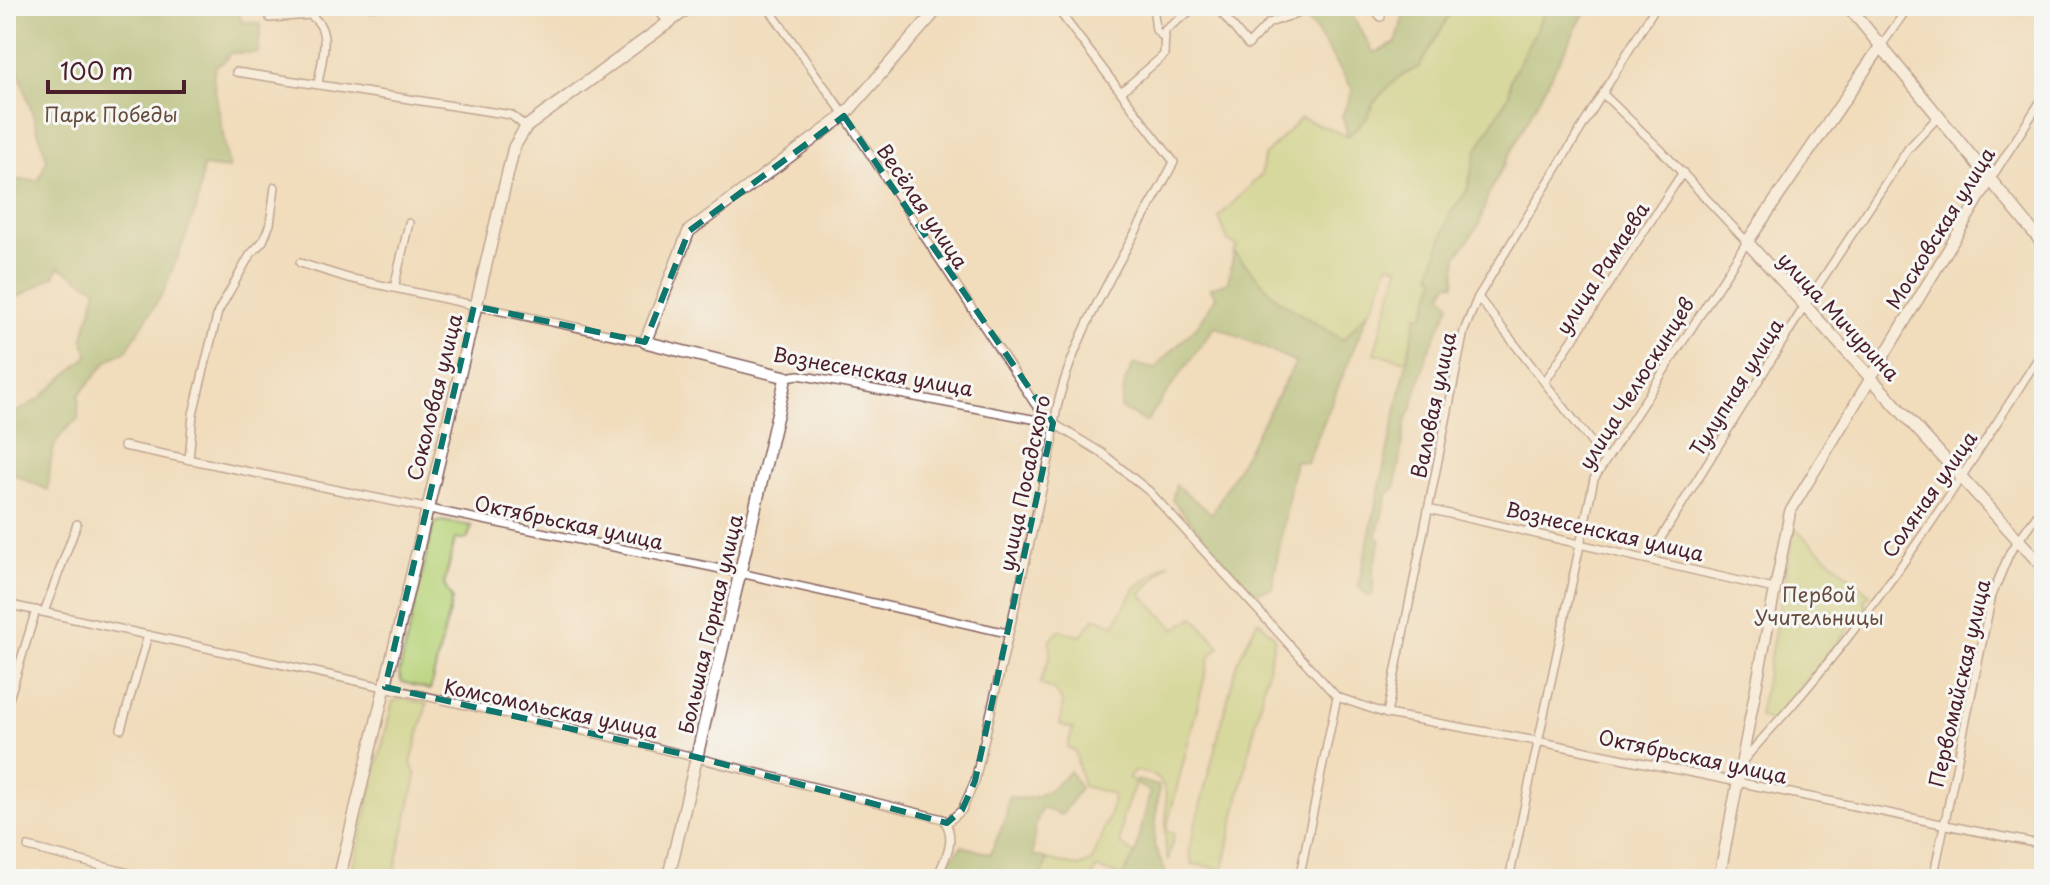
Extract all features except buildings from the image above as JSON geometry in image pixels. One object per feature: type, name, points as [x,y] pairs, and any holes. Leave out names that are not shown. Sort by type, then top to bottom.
[{"type":"main road","name":"Соколовая улица","points":[[339,879],[508,164],[526,127],[691,6]]},
{"type":"main road","points":[[645,342],[689,231],[844,116],[940,6]]},
{"type":"main road","points":[[1848,6],[2044,245]]},
{"type":"main road","name":"улица Челюскинцев","points":[[1747,242],[1881,46]]},
{"type":"main road","name":"Московская улица","points":[[1719,879],[1790,512],[1990,180]]},
{"type":"main road","name":"улица Мичурина","points":[[1747,242],[2044,568]]},
{"type":"main road","name":"Вознесенская улица","points":[[645,342],[786,377]]},
{"type":"main road","name":"Большая Горная улица","points":[[668,879],[786,377]]},
{"type":"street","points":[[371,6],[407,6]]},
{"type":"street","points":[[654,6],[668,22]]},
{"type":"street","name":"Весёлая улица","points":[[767,6],[844,116],[1035,404],[1053,423]]},
{"type":"street","points":[[1055,6],[1121,92],[1164,55],[1165,30],[1197,6]]},
{"type":"street","points":[[1153,6],[1156,30],[1165,39]]},
{"type":"street","points":[[1216,6],[1248,45],[1269,23],[1318,6]]},
{"type":"street","points":[[1372,6],[1381,17]]},
{"type":"street","name":"Валовая улица","points":[[1387,714],[1464,331],[1478,297],[1656,6]]},
{"type":"street","name":"улица Челюскинцев","points":[[1881,46],[1909,6]]},
{"type":"street","points":[[270,18],[310,15],[323,27],[318,84]]},
{"type":"street","points":[[236,72],[511,115],[526,127]]},
{"type":"street","name":"улица Посадского","points":[[945,821],[962,810],[975,781],[1053,442],[1053,423],[1065,376],[1127,247],[1174,162],[1121,92]]},
{"type":"street","name":"улица Мичурина","points":[[1603,94],[1683,172],[1747,242]]},
{"type":"street","name":"Московская улица","points":[[1990,180],[2044,96]]},
{"type":"street","name":"Тулупная улица","points":[[1648,559],[1804,307],[1908,149],[1938,117]]},
{"type":"street","name":"улица Рамаева","points":[[1546,380],[1683,172]]},
{"type":"street","points":[[189,460],[193,414],[218,312],[266,233],[275,187]]},
{"type":"street","points":[[394,288],[409,223]]},
{"type":"street","name":"улица Челюскинцев","points":[[1509,879],[1594,479],[1747,242]]},
{"type":"street","name":"Вознесенская улица","points":[[300,263],[394,288],[645,342]]},
{"type":"street","points":[[1478,297],[1546,380],[1605,460]]},
{"type":"street","name":"Соляная улица","points":[[1742,763],[1811,684],[1962,476],[2044,349]]},
{"type":"street","name":"Вознесенская улица","points":[[786,377],[799,375],[1053,423],[1102,453],[1150,492],[1337,697]]},
{"type":"street","name":"Октябрьская улица","points":[[124,446],[740,573],[1007,633]]},
{"type":"street","name":"Первомайская улица","points":[[1933,879],[1992,595],[2019,540],[2044,505]]},
{"type":"street","name":"Вознесенская улица","points":[[1428,509],[1774,589]]},
{"type":"street","points":[[6,709],[40,611],[77,524]]},
{"type":"street","name":"Комсомольская улица","points":[[6,604],[696,757],[945,821]]},
{"type":"street","points":[[121,729],[148,635]]},
{"type":"street","points":[[1299,879],[1337,697]]},
{"type":"street","name":"Октябрьская улица","points":[[1337,697],[1387,714],[1537,741],[2044,845]]},
{"type":"street","points":[[936,879],[951,842],[945,821]]},
{"type":"street","points":[[28,847],[152,879]]},
{"type":"highlighted area","points":[[844,116],[1053,423],[975,781],[962,810],[947,823],[696,757],[385,687],[474,306],[645,342],[689,231]]},
{"type":"green space","name":"Парк Победы","points":[[6,6],[237,6],[241,21],[261,24],[258,53],[230,53],[224,62],[216,65],[213,77],[229,169],[203,166],[197,207],[164,291],[126,351],[108,360],[79,395],[78,419],[62,434],[53,450],[48,490],[13,474],[6,477],[6,418],[39,399],[88,356],[83,339],[97,289],[59,267],[54,276],[6,304],[6,193],[15,180],[39,180],[47,159],[6,32]]},
{"type":"green space","points":[[1292,6],[1347,6],[1374,53],[1396,43],[1406,6],[1455,6],[1419,67],[1396,79],[1374,102],[1367,118],[1348,136],[1342,116],[1353,90],[1316,30]]},
{"type":"green space","points":[[1455,6],[1548,6],[1510,80],[1509,95],[1477,150],[1467,191],[1450,214],[1431,273],[1436,278],[1424,315],[1417,316],[1406,361],[1374,353],[1399,268],[1389,263],[1373,306],[1343,340],[1278,300],[1234,252],[1237,246],[1228,241],[1219,217],[1261,175],[1264,156],[1301,118],[1348,136],[1367,118],[1374,102],[1396,79],[1419,67]]},
{"type":"green space","points":[[1548,6],[1588,6],[1488,195],[1479,225],[1457,256],[1455,284],[1449,283],[1442,293],[1450,305],[1427,354],[1411,411],[1406,418],[1395,488],[1388,493],[1376,537],[1381,540],[1373,569],[1373,594],[1369,597],[1358,587],[1417,315],[1424,315],[1436,279],[1431,273],[1450,214],[1467,191],[1477,150],[1509,95],[1510,80]]},
{"type":"green space","points":[[1234,252],[1278,300],[1343,340],[1370,309],[1307,463],[1295,461],[1272,589],[1252,593],[1172,500],[1176,485],[1212,514],[1296,362],[1215,326],[1146,422],[1121,409],[1125,382],[1134,364],[1154,369],[1198,325],[1216,297],[1210,288],[1228,282]]},
{"type":"green space","points":[[442,521],[472,526],[467,539],[455,539],[444,585],[452,599],[430,690],[402,682],[399,674],[434,523]]},
{"type":"green space","name":"Первой Учительницы","points":[[1794,528],[1870,595],[1864,600],[1867,607],[1771,722],[1759,716]]},
{"type":"green space","points":[[1170,562],[1141,594],[1175,629],[1194,617],[1220,647],[1210,656],[1166,831],[1165,791],[1160,781],[1151,774],[1135,771],[1128,778],[1135,783],[1122,819],[1120,844],[1135,855],[1122,879],[1122,876],[1096,868],[1092,879],[1041,879],[1047,859],[1080,867],[1092,861],[1111,811],[1113,794],[1083,786],[1075,751],[1067,747],[1073,729],[1060,724],[1063,703],[1055,691],[1040,684],[1050,656],[1050,640],[1060,630],[1081,636],[1095,617],[1114,625],[1136,587]]},
{"type":"green space","points":[[1258,620],[1275,637],[1223,869],[1192,864],[1189,850],[1237,663]]},
{"type":"green space","points":[[404,698],[427,704],[411,763],[416,776],[393,879],[350,879],[393,701]]},
{"type":"green space","points":[[1070,771],[1080,788],[1062,815],[1042,808],[1035,826],[1033,855],[1047,859],[1041,879],[932,879],[962,846],[990,854],[1005,820],[1009,797],[1035,797]]},
{"type":"green space","points":[[1137,780],[1159,786],[1154,845],[1169,879],[1121,879],[1135,855],[1150,792],[1135,783]]},
{"type":"green space","points":[[1166,831],[1174,833],[1168,861],[1166,846]]}]
